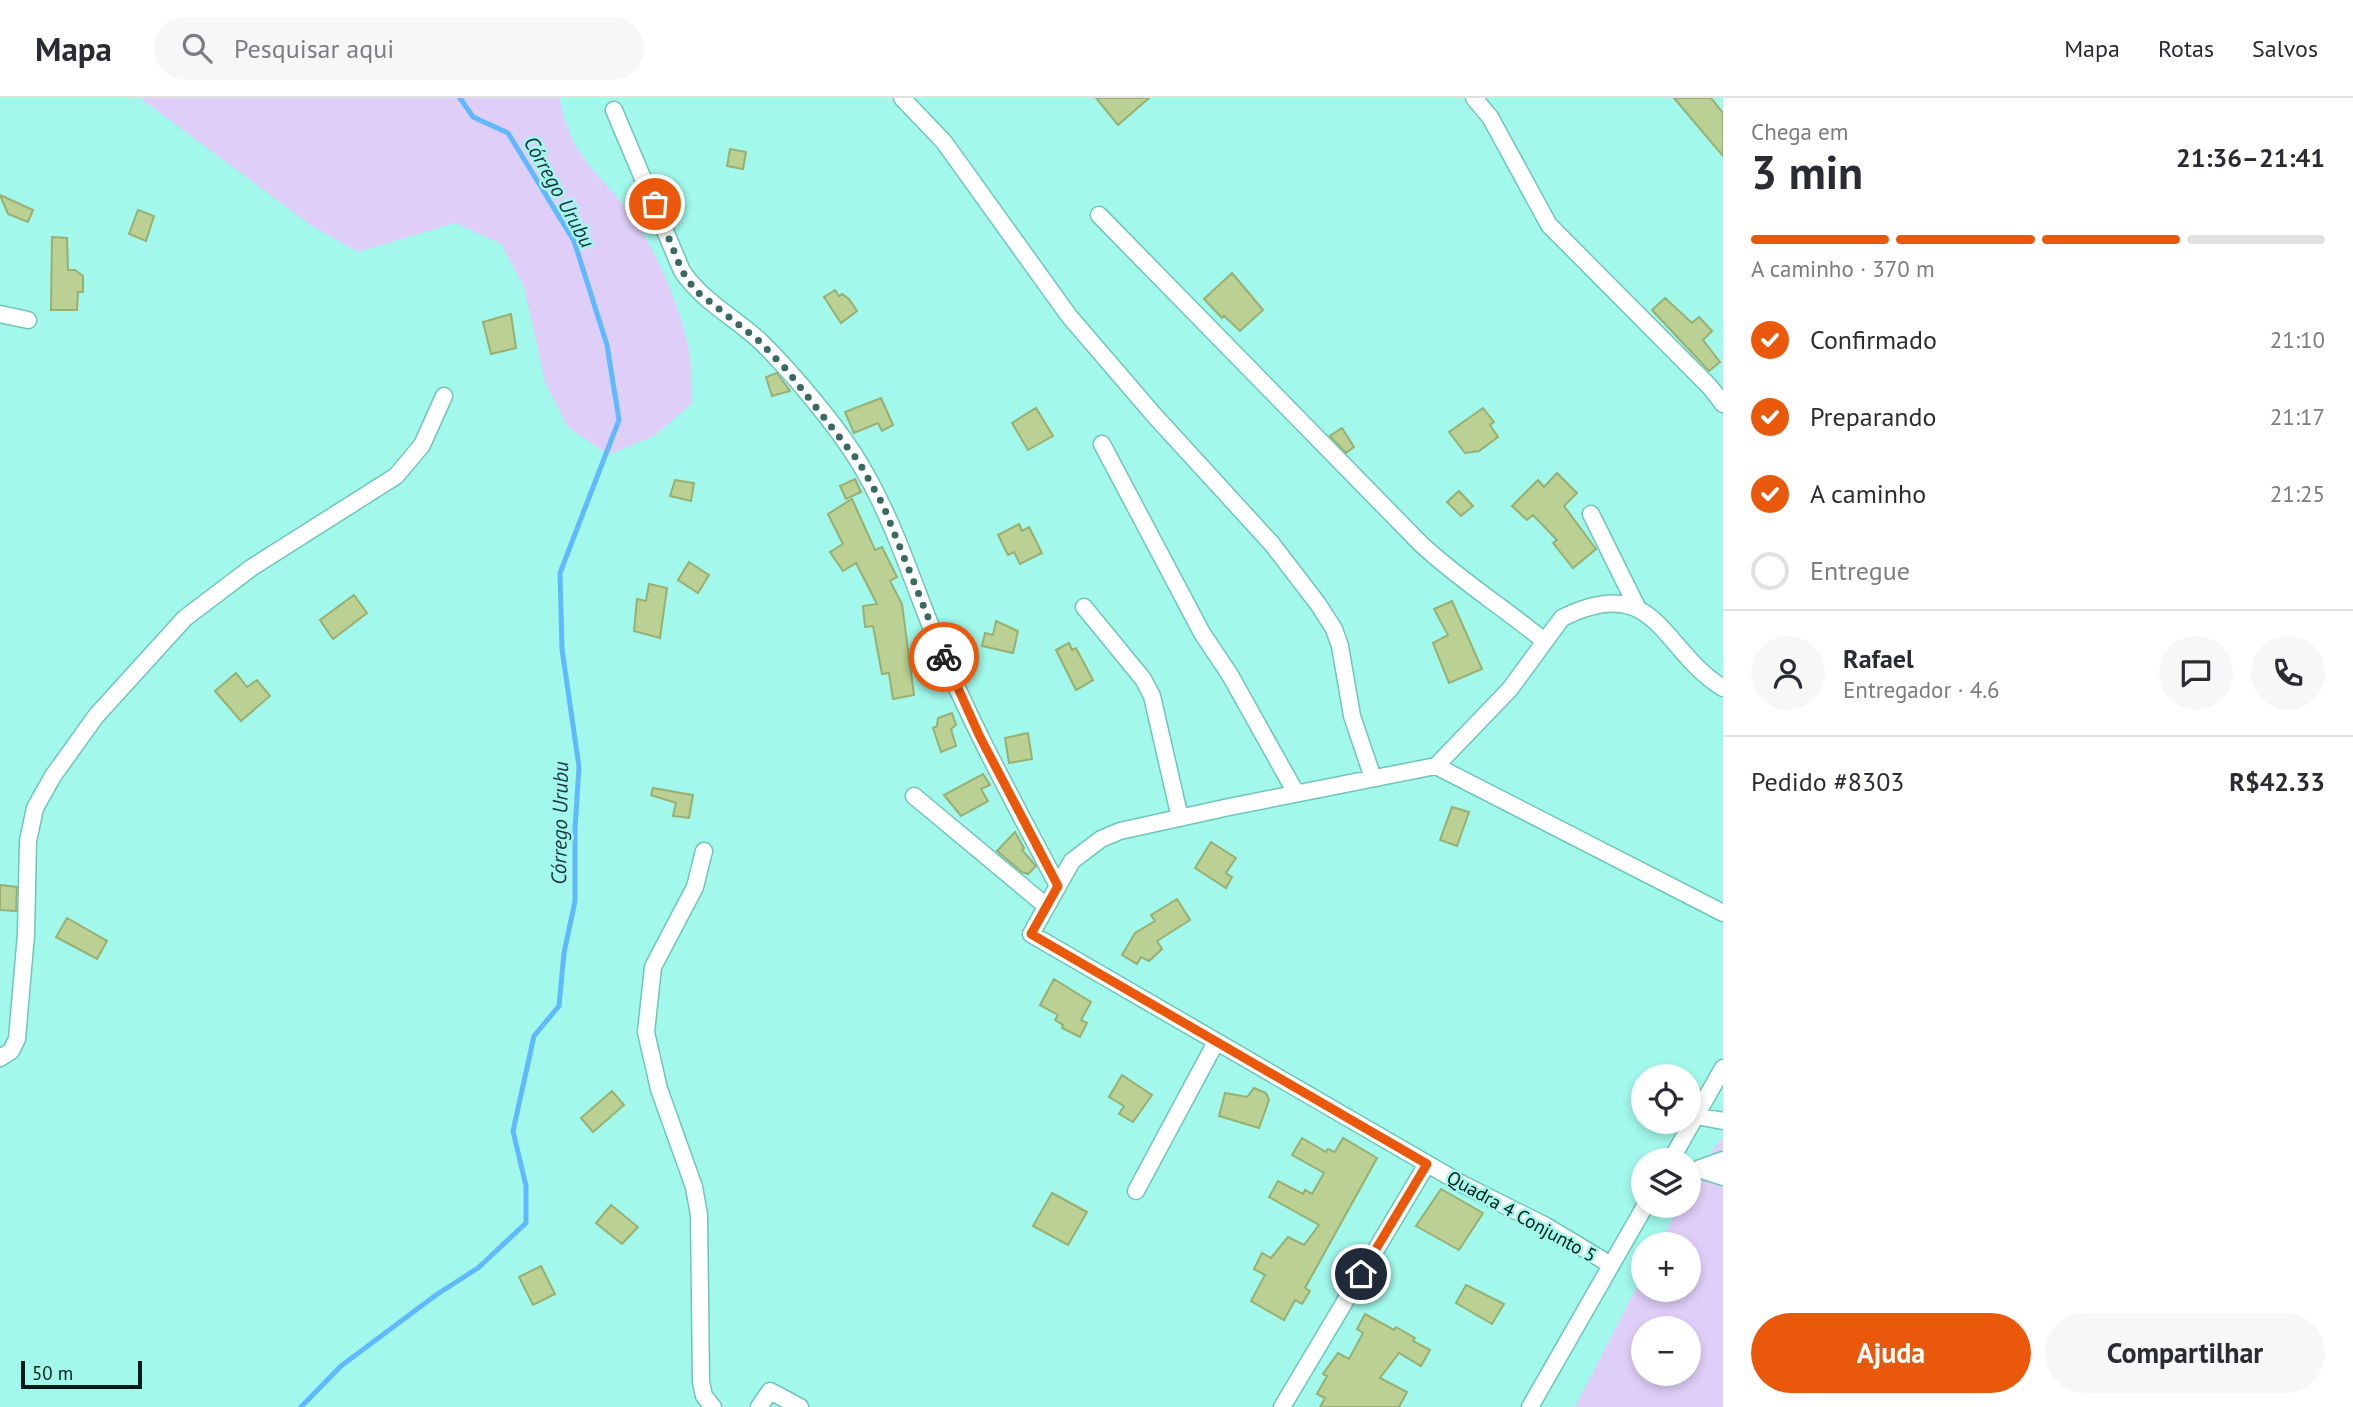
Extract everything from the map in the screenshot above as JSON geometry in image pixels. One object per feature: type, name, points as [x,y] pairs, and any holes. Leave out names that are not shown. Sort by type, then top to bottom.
[{"type":"street","points":[[902,98],[944,142],[1069,316],[1162,425],[1272,544],[1318,604],[1334,629],[1340,646],[1352,716],[1373,778]]},
{"type":"street","points":[[1474,98],[1490,117],[1549,225],[1710,387],[1723,404]]},
{"type":"street","points":[[614,110],[682,271],[695,290],[758,340],[786,369],[859,462],[883,505],[938,646],[980,737],[1058,886]]},
{"type":"street","points":[[1099,215],[1420,543],[1441,563],[1544,640]]},
{"type":"street","points":[[0,314],[28,320]]},
{"type":"street","points":[[0,1058],[11,1051],[17,1039],[26,934],[28,841],[35,808],[53,776],[96,716],[185,618],[251,568],[396,476],[422,445],[444,396]]},
{"type":"street","points":[[1102,444],[1202,633],[1230,675],[1296,793]]},
{"type":"street","points":[[1591,514],[1637,607]]},
{"type":"street","points":[[1427,1164],[1031,934],[1072,860],[1101,839],[1120,831],[1436,766],[1510,689],[1562,618],[1574,612],[1603,605],[1628,604],[1637,607],[1654,618],[1700,670],[1723,688]]},
{"type":"street","points":[[1084,607],[1143,679],[1152,696],[1180,818]]},
{"type":"street","points":[[1436,766],[1723,913]]},
{"type":"street","points":[[914,796],[1046,906]]},
{"type":"street","points":[[704,851],[695,887],[653,967],[646,1032],[659,1088],[694,1187],[700,1238],[701,1382],[704,1396],[713,1407]]},
{"type":"street","points":[[1136,1191],[1216,1042]]},
{"type":"street","points":[[1701,1107],[1723,1068]]},
{"type":"street","points":[[1701,1117],[1723,1121]]},
{"type":"street","points":[[1723,1160],[1698,1170],[1723,1177]]},
{"type":"street","name":"Quadra 4 Conjunto 5","points":[[1282,1407],[1427,1164],[1611,1265],[1531,1407]]},
{"type":"street","points":[[1611,1265],[1637,1218]]},
{"type":"street","points":[[760,1407],[770,1391],[800,1407]]},
{"type":"shaded area","points":[[140,98],[560,98],[569,133],[576,146],[636,222],[656,256],[679,312],[689,349],[692,403],[654,436],[608,455],[568,427],[545,382],[524,287],[501,244],[455,223],[358,252],[312,226]]},
{"type":"shaded area","points":[[1723,1137],[1723,1407],[1575,1407],[1631,1298],[1631,1302],[1701,1302],[1701,1232],[1665,1232],[1673,1218],[1701,1218],[1701,1167]]},
{"type":"building","points":[[1096,98],[1149,98],[1118,125]]},
{"type":"building","points":[[1674,98],[1711,98],[1723,113],[1723,156]]},
{"type":"building","points":[[730,149],[746,152],[743,169],[727,166]]},
{"type":"building","points":[[0,195],[33,210],[28,222],[8,214]]},
{"type":"building","points":[[138,210],[154,216],[146,241],[129,234]]},
{"type":"building","points":[[52,237],[67,238],[68,270],[75,270],[83,276],[83,292],[78,292],[77,310],[51,310]]},
{"type":"building","points":[[1232,273],[1263,310],[1240,331],[1224,316],[1222,318],[1204,299]]},
{"type":"building","points":[[835,290],[839,296],[842,294],[849,299],[857,311],[841,323],[824,297]]},
{"type":"building","points":[[1665,298],[1692,323],[1699,317],[1712,331],[1703,340],[1720,362],[1709,371],[1652,310]]},
{"type":"building","points":[[511,314],[516,348],[491,354],[483,322]]},
{"type":"building","points":[[777,373],[790,391],[772,396],[766,377]]},
{"type":"building","points":[[881,398],[893,425],[882,431],[878,423],[854,433],[845,412]]},
{"type":"building","points":[[1036,408],[1053,436],[1028,450],[1012,423]]},
{"type":"building","points":[[1483,408],[1494,422],[1490,425],[1498,437],[1479,451],[1465,453],[1449,432]]},
{"type":"building","points":[[1342,428],[1354,447],[1346,453],[1330,436]]},
{"type":"building","points":[[1557,473],[1577,493],[1564,506],[1596,549],[1573,568],[1553,543],[1557,540],[1533,515],[1527,520],[1512,506],[1538,480],[1544,487]]},
{"type":"building","points":[[855,479],[861,492],[846,499],[840,486]]},
{"type":"building","points":[[675,480],[694,483],[691,501],[670,496]]},
{"type":"building","points":[[1459,491],[1473,506],[1461,516],[1447,502]]},
{"type":"building","points":[[852,499],[875,550],[882,547],[897,577],[890,581],[902,604],[914,695],[893,699],[889,673],[882,674],[873,626],[865,627],[863,606],[877,604],[856,563],[843,571],[830,552],[843,544],[828,514]]},
{"type":"building","points":[[1019,524],[1022,531],[1029,527],[1042,553],[1020,564],[1014,552],[1008,555],[998,535]]},
{"type":"building","points":[[689,562],[709,575],[698,593],[678,580]]},
{"type":"building","points":[[649,584],[667,588],[660,638],[634,631],[637,599],[646,601]]},
{"type":"building","points":[[354,595],[367,613],[333,639],[320,620]]},
{"type":"building","points":[[1452,601],[1482,669],[1449,683],[1433,643],[1448,635],[1434,609]]},
{"type":"building","points":[[996,621],[1018,631],[1013,653],[982,646],[985,633],[993,635]]},
{"type":"building","points":[[1069,643],[1072,650],[1076,648],[1093,680],[1076,690],[1056,650]]},
{"type":"building","points":[[236,673],[247,687],[257,680],[270,696],[241,721],[215,691]]},
{"type":"building","points":[[952,713],[956,725],[951,729],[956,746],[941,752],[933,728],[937,726],[938,718]]},
{"type":"building","points":[[1028,733],[1032,759],[1009,763],[1005,738]]},
{"type":"building","points":[[983,774],[990,785],[981,789],[988,801],[961,816],[944,795]]},
{"type":"building","points":[[653,788],[693,795],[689,818],[673,816],[676,803],[651,795]]},
{"type":"building","points":[[1452,807],[1469,812],[1457,846],[1440,840]]},
{"type":"building","points":[[1015,832],[1024,848],[1022,850],[1036,866],[1028,874],[997,851]]},
{"type":"building","points":[[1211,842],[1236,858],[1226,873],[1232,877],[1226,888],[1195,868]]},
{"type":"building","points":[[0,885],[17,887],[16,911],[0,910]]},
{"type":"building","points":[[1177,899],[1190,920],[1157,941],[1162,949],[1149,961],[1141,957],[1137,964],[1122,955],[1135,933],[1155,921],[1151,915]]},
{"type":"building","points":[[67,918],[107,941],[97,959],[56,937]]},
{"type":"building","points":[[1054,979],[1091,1002],[1081,1020],[1087,1023],[1080,1037],[1062,1028],[1063,1025],[1055,1020],[1058,1015],[1040,1005]]},
{"type":"building","points":[[1122,1075],[1152,1095],[1133,1122],[1119,1114],[1124,1106],[1109,1097]]},
{"type":"building","points":[[1254,1088],[1266,1093],[1269,1100],[1259,1128],[1219,1116],[1225,1093],[1247,1097]]},
{"type":"building","points":[[612,1091],[624,1105],[593,1132],[581,1118]]},
{"type":"building","points":[[1302,1138],[1326,1152],[1328,1149],[1335,1152],[1343,1138],[1377,1158],[1305,1288],[1310,1291],[1302,1304],[1295,1300],[1284,1320],[1251,1301],[1265,1275],[1254,1269],[1262,1253],[1271,1258],[1288,1237],[1304,1245],[1319,1225],[1269,1197],[1278,1181],[1303,1194],[1305,1190],[1312,1194],[1324,1173],[1292,1155]]},
{"type":"building","points":[[1441,1189],[1483,1213],[1459,1250],[1416,1226]]},
{"type":"building","points":[[1052,1193],[1087,1212],[1068,1245],[1033,1226]]},
{"type":"building","points":[[611,1205],[638,1227],[622,1244],[596,1223]]},
{"type":"building","points":[[541,1266],[555,1294],[533,1305],[519,1277]]},
{"type":"building","points":[[1466,1285],[1504,1304],[1492,1324],[1456,1303]]},
{"type":"building","points":[[1365,1314],[1394,1330],[1396,1327],[1430,1350],[1421,1366],[1399,1353],[1380,1378],[1407,1392],[1399,1407],[1320,1407],[1325,1398],[1317,1394],[1327,1376],[1323,1374],[1338,1353],[1349,1359],[1363,1333],[1357,1329]]},
{"type":"waterway","name":"Córrego Urubu","points":[[301,1407],[341,1366],[436,1295],[478,1268],[526,1223],[526,1186],[513,1131],[534,1036],[559,1006],[564,953],[575,901],[575,829],[579,767],[562,649],[560,573],[619,420],[607,345],[574,241],[508,133],[473,117],[460,98]]},
{"type":"way so far","points":[[655,204],[682,271],[695,290],[758,340],[786,369],[859,462],[883,505],[944,657]]},
{"type":"route","points":[[944,657],[980,737],[1058,886],[1031,934],[1427,1164],[1361,1274]]}]
